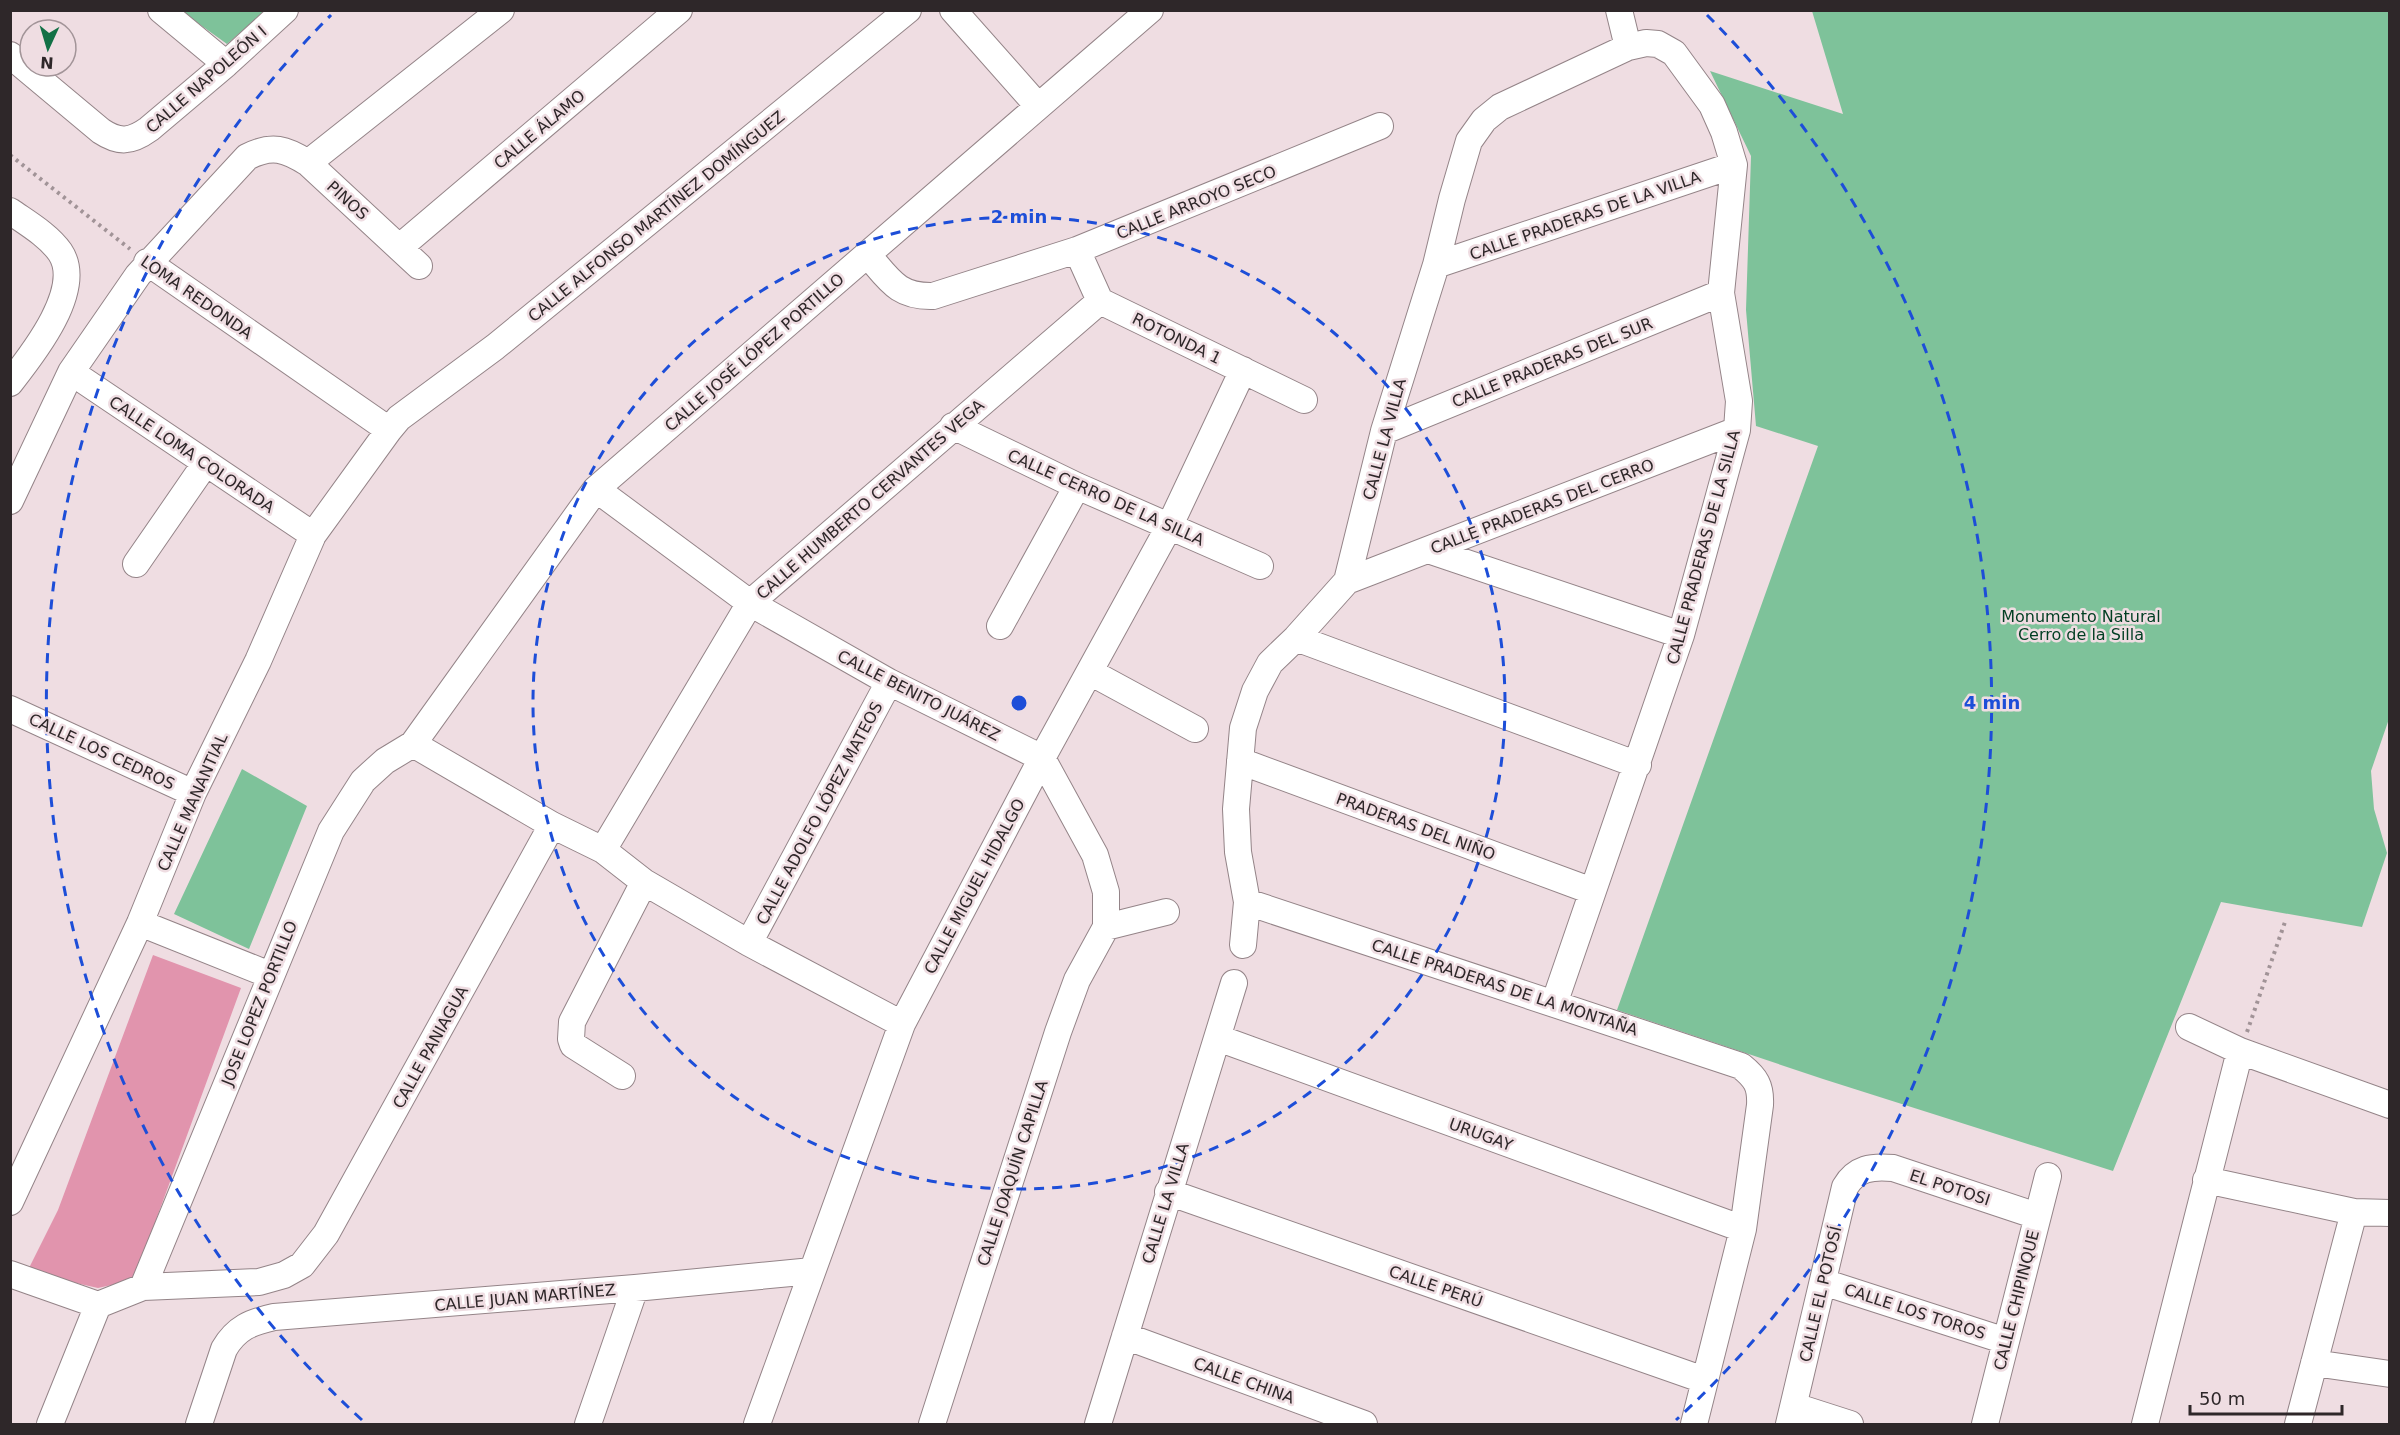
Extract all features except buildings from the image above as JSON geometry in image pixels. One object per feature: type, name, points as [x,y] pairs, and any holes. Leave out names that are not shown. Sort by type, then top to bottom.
[{"type":"street","points":[[162,10],[226,64]]},
{"type":"street","name":"CALLE NAPOLEÓN I","points":[[10,55],[101,131],[112,138],[125,141],[136,138],[149,129],[285,10]]},
{"type":"street","points":[[308,163],[501,10]]},
{"type":"street","name":"CALLE ALFONSO MARTÍNEZ DOMÍNGUEZ","points":[[394,424],[495,348],[908,10]]},
{"type":"street","points":[[953,10],[1038,106]]},
{"type":"street","points":[[1619,10],[1628,47]]},
{"type":"street","name":"CALLE ÁLAMO","points":[[400,247],[678,11]]},
{"type":"street","name":"CALLE JOSÉ LÓPEZ PORTILLO","points":[[413,744],[596,489],[1142,13]]},
{"type":"street","name":"CALLE LA VILLA","points":[[1243,945],[1247,902],[1238,852],[1236,809],[1243,728],[1255,691],[1270,663],[1296,638],[1347,581],[1384,431],[1436,265],[1469,141],[1484,120],[1500,106],[1628,47],[1658,44],[1674,53]]},
{"type":"street","name":"CALLE PRADERAS DE LA SILLA","points":[[1554,1004],[1681,635],[1737,430],[1739,401],[1721,293],[1734,165],[1724,132],[1712,105],[1674,53]]},
{"type":"street","name":"CALLE ARROYO SECO","points":[[867,254],[898,289],[915,296],[933,296],[1077,250],[1380,126]]},
{"type":"street","name":"PINOS","points":[[147,262],[247,157],[258,151],[269,149],[290,151],[308,163],[419,266]]},
{"type":"street","name":"CALLE PRADERAS DE LA VILLA","points":[[1436,265],[1734,165]]},
{"type":"street","points":[[10,211],[48,239],[60,252],[65,264],[66,277],[51,327],[41,344],[13,376]]},
{"type":"street","points":[[1077,250],[1100,301]]},
{"type":"street","points":[[10,501],[71,372],[147,262]]},
{"type":"street","name":"LOMA REDONDA","points":[[147,262],[394,424]]},
{"type":"street","name":"CALLE PRADERAS DEL SUR","points":[[1384,431],[1721,293]]},
{"type":"street","name":"ROTONDA 1","points":[[1100,301],[1304,400]]},
{"type":"street","name":"CALLE HUMBERTO CERVANTES VEGA","points":[[603,850],[750,603],[1100,301]]},
{"type":"street","name":"CALLE MIGUEL HIDALGO","points":[[757,1425],[902,1024],[1042,758],[1170,525],[1243,370]]},
{"type":"street","name":"CALLE LOMA COLORADA","points":[[71,372],[313,535]]},
{"type":"street","name":"CALLE MANANTIAL","points":[[10,1202],[140,923],[193,793],[258,661],[313,535],[394,424]]},
{"type":"street","name":"CALLE CERRO DE LA SILLA","points":[[953,426],[1077,486],[1260,566]]},
{"type":"street","name":"CALLE PRADERAS DEL CERRO","points":[[1347,581],[1737,430]]},
{"type":"street","points":[[136,564],[205,464]]},
{"type":"street","points":[[1000,626],[1077,486]]},
{"type":"street","name":"CALLE BENITO JUÁREZ","points":[[596,489],[750,603],[889,682],[1042,758]]},
{"type":"street","points":[[1428,550],[1681,635]]},
{"type":"street","points":[[1296,638],[1638,765]]},
{"type":"street","points":[[1090,672],[1195,729]]},
{"type":"street","name":"CALLE ADOLFO LÓPEZ MATEOS","points":[[748,943],[889,682]]},
{"type":"street","name":"CALLE LOS CEDROS","points":[[10,709],[193,793]]},
{"type":"street","points":[[413,744],[552,825],[603,850],[644,882],[748,943],[902,1024]]},
{"type":"street","name":"JOSE LOPEZ PORTILLO","points":[[143,1287],[331,831],[363,780],[385,761],[413,744]]},
{"type":"street","points":[[1042,758],[1095,855],[1106,892],[1106,927],[1166,912]]},
{"type":"street","name":"PRADERAS DEL NIÑO","points":[[1240,761],[1592,891]]},
{"type":"street","name":"CALLE PANIAGUA","points":[[143,1287],[259,1282],[284,1275],[302,1265],[326,1234],[552,825]]},
{"type":"street","points":[[622,1076],[573,1045],[572,1022],[644,882]]},
{"type":"street","name":"CALLE PRADERAS DE LA MONTAÑA","points":[[1247,902],[1742,1066],[1758,1081],[1760,1092],[1743,1229]]},
{"type":"street","points":[[140,923],[270,975]]},
{"type":"street","name":"CALLE JOAQUÍN CAPILLA","points":[[932,1425],[1058,1032],[1077,980],[1106,927]]},
{"type":"street","name":"CALLE LA VILLA","points":[[1098,1425],[1234,983]]},
{"type":"street","points":[[2189,1027],[2240,1051],[2390,1105]]},
{"type":"street","name":"URUGAY","points":[[1218,1038],[1743,1229]]},
{"type":"street","points":[[2145,1425],[2240,1051]]},
{"type":"street","name":"EL POTOSI","points":[[1862,1170],[1876,1167],[1893,1168],[2037,1216]]},
{"type":"street","name":"CALLE EL POTOSÍ","points":[[1791,1415],[1845,1187],[1850,1178],[1862,1170]]},
{"type":"street","name":"CALLE CHIPINQUE","points":[[1985,1425],[2048,1176]]},
{"type":"street","points":[[2206,1180],[2354,1212],[2390,1213]]},
{"type":"street","name":"CALLE PERÚ","points":[[1168,1192],[1704,1380]]},
{"type":"street","points":[[2298,1425],[2354,1212]]},
{"type":"street","points":[[1694,1425],[1743,1229]]},
{"type":"street","name":"CALLE JUAN MARTÍNEZ","points":[[199,1425],[224,1349],[230,1338],[240,1329],[256,1321],[274,1317],[635,1288],[812,1271]]},
{"type":"street","points":[[10,1274],[98,1305],[143,1287]]},
{"type":"street","name":"CALLE LOS TOROS","points":[[1823,1282],[2006,1341]]},
{"type":"street","points":[[588,1425],[635,1288]]},
{"type":"street","points":[[50,1425],[98,1305]]},
{"type":"street","name":"CALLE CHINA","points":[[1125,1336],[1364,1425]]},
{"type":"street","points":[[2314,1363],[2390,1374]]},
{"type":"street","points":[[1791,1415],[1850,1425]]},
{"type":"path","name":"LOMA REDONDA","points":[[10,155],[147,262]]},
{"type":"path","points":[[2240,1051],[2286,919]]},
{"type":"green space","points":[[181,11],[265,11],[227,44]]},
{"type":"green space","name":"Monumento Natural Cerro de la Silla","points":[[1812,11],[2389,11],[2390,716],[2371,771],[2374,809],[2387,853],[2362,927],[2221,902],[2113,1171],[1823,1079],[1617,1010],[1818,446],[1756,426],[1746,310],[1751,156],[1710,71],[1843,114]]},
{"type":"green space","points":[[242,769],[307,806],[249,949],[174,914]]}]
